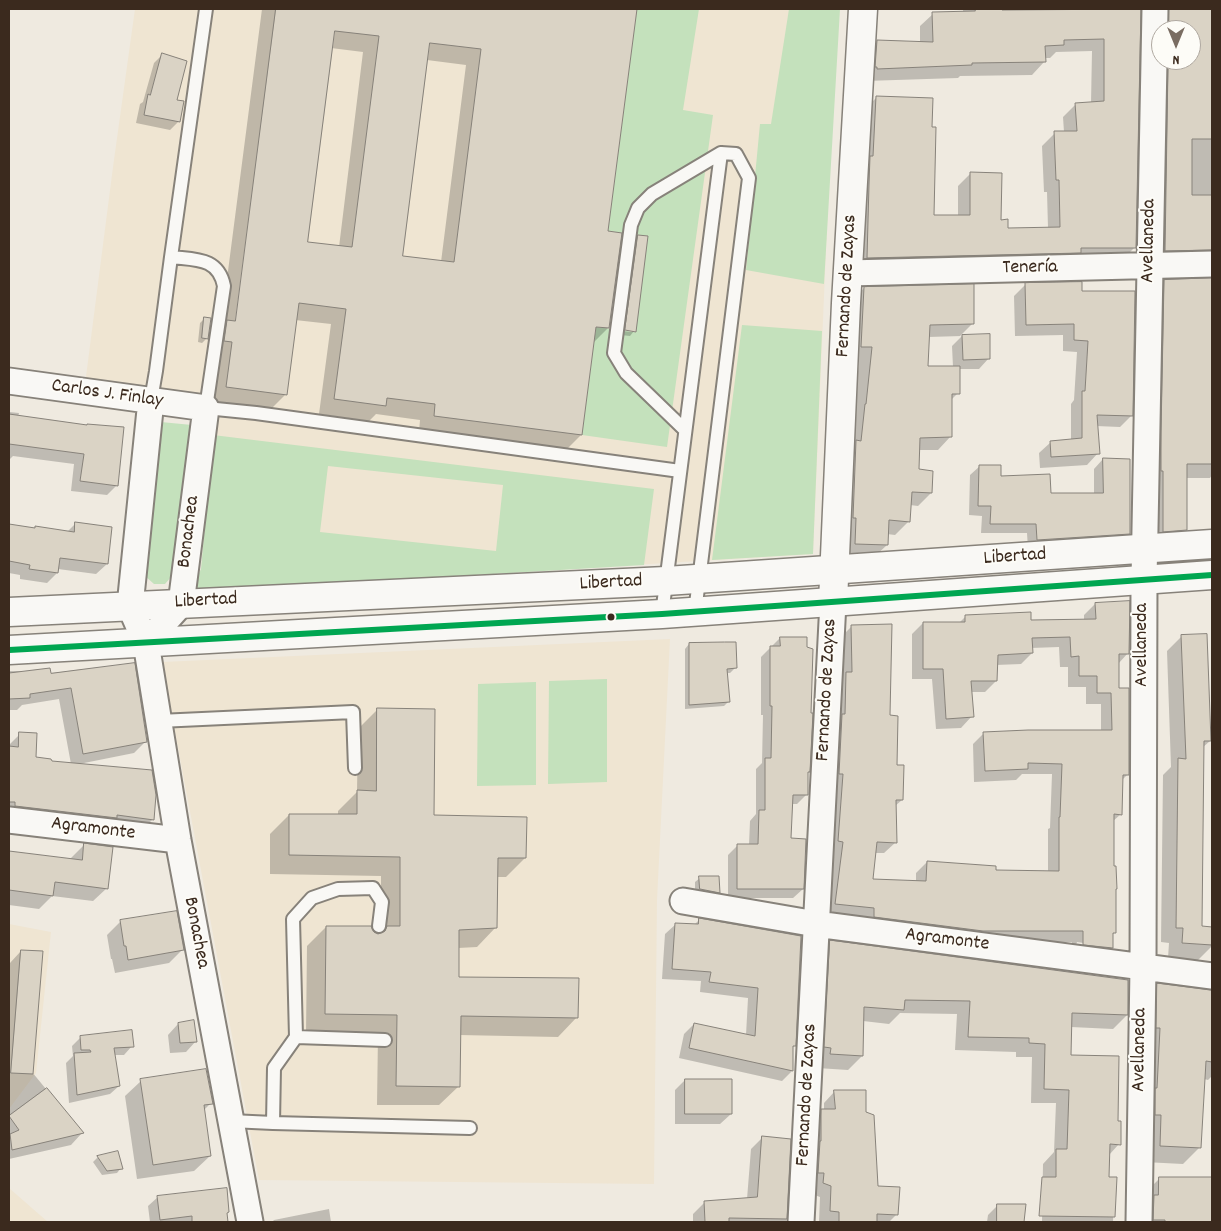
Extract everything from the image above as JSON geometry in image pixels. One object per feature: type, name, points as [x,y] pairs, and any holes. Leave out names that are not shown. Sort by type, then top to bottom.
[{"type":"main road","name":"Fernando de Zayas","points":[[833,602],[848,273],[863,9]]},
{"type":"main road","name":"Libertad","points":[[9,612],[666,581],[1212,544]]},
{"type":"main road","name":"Libertad","points":[[9,650],[695,612],[1212,575]]},
{"type":"street","name":"Avellaneda","points":[[1139,1222],[1143,967],[1144,549],[1155,9]]},
{"type":"street","name":"Tenería","points":[[848,273],[1212,264]]},
{"type":"street","name":"Carlos J. Finlay","points":[[9,381],[206,408]]},
{"type":"street","name":"Bonachea","points":[[151,400],[130,606],[146,643],[178,840],[250,1222]]},
{"type":"street","name":"Bonachea","points":[[181,604],[206,408]]},
{"type":"street","name":"Fernando de Zayas","points":[[801,1222],[833,602]]},
{"type":"street","points":[[146,643],[181,604]]},
{"type":"street","name":"Agramonte","points":[[9,820],[178,840]]},
{"type":"street","name":"Agramonte","points":[[683,901],[816,924],[1212,976]]},
{"type":"lane","points":[[151,400],[206,9]]},
{"type":"lane","points":[[662,614],[721,153]]},
{"type":"lane","points":[[685,430],[626,373],[614,353],[631,225],[638,208],[652,194],[721,153],[736,154],[749,178],[695,612]]},
{"type":"lane","points":[[171,257],[204,261],[212,265],[218,270],[224,286],[206,408],[256,413],[680,471]]},
{"type":"lane","points":[[159,721],[353,712],[355,768]]},
{"type":"lane","points":[[273,1123],[274,1068],[296,1037],[293,919],[312,898],[338,889],[372,888],[382,902],[379,926]]},
{"type":"lane","points":[[296,1037],[385,1040]]},
{"type":"lane","points":[[231,1121],[470,1128]]},
{"type":"shaded area","points":[[135,9],[838,9],[833,85],[813,554],[191,592],[201,569],[216,416],[83,400]]},
{"type":"shaded area","points":[[670,639],[657,900],[654,1184],[259,1180],[162,662]]},
{"type":"shaded area","points":[[9,924],[51,932],[36,1073],[9,1109]]},
{"type":"shaded area","points":[[9,1188],[48,1222],[9,1222]]},
{"type":"green space","points":[[637,9],[699,9],[683,110],[713,115],[667,447],[582,435],[596,327],[635,332],[648,236],[608,231]]},
{"type":"green space","points":[[789,9],[840,9],[824,284],[746,270],[760,124],[771,124]]},
{"type":"green space","points":[[742,325],[822,331],[813,554],[712,560]]},
{"type":"green space","points":[[161,422],[192,425],[171,577],[165,584],[154,584],[145,576]]},
{"type":"green space","points":[[213,435],[654,489],[644,565],[191,592],[201,569]],"holes":[[[328,466],[503,485],[496,551],[320,532]]]},
{"type":"green space","points":[[607,679],[607,782],[548,784],[549,681]]},
{"type":"green space","points":[[536,682],[536,785],[477,786],[478,684]]},
{"type":"building","points":[[276,9],[637,9],[608,231],[622,233],[609,328],[596,327],[582,435],[434,416],[435,404],[387,398],[386,406],[334,399],[346,309],[299,303],[287,395],[226,387],[232,342],[224,341],[227,320],[235,321]],"holes":[[[335,31],[379,36],[352,247],[308,242]],[[430,43],[481,49],[454,262],[403,256]]]},
{"type":"building","points":[[975,9],[1141,9],[1136,248],[1081,248],[1081,253],[867,258],[870,156],[873,156],[876,96],[933,98],[932,127],[936,127],[934,215],[970,215],[970,172],[1002,173],[1001,220],[1008,219],[1008,228],[1060,227],[1059,180],[1056,180],[1054,131],[1077,131],[1075,103],[1104,101],[1104,39],[1064,40],[1064,45],[1045,46],[1046,62],[972,63],[972,65],[877,69],[875,67],[877,40],[933,42],[932,12],[975,11]]},
{"type":"building","points":[[1169,9],[1212,9],[1212,139],[1192,139],[1192,195],[1212,195],[1212,250],[1165,251],[1168,70],[1201,70],[1201,20],[1169,20]]},
{"type":"building","points":[[162,53],[187,61],[177,100],[184,101],[180,122],[144,115],[148,94],[150,95]]},
{"type":"building","points":[[638,235],[648,236],[636,332],[625,330]]},
{"type":"building","points":[[1212,278],[1212,464],[1187,464],[1187,530],[1163,532],[1161,432],[1164,280]]},
{"type":"building","points":[[1082,282],[1082,291],[1135,291],[1133,416],[1097,415],[1100,454],[1051,457],[1050,441],[1082,438],[1082,391],[1085,391],[1088,341],[1074,340],[1074,324],[1026,325],[1025,283]]},
{"type":"building","points":[[974,284],[974,324],[930,325],[928,366],[960,366],[960,394],[952,394],[952,437],[920,438],[919,469],[933,471],[932,493],[912,492],[910,522],[889,520],[888,545],[855,544],[856,518],[853,518],[856,440],[861,441],[872,347],[861,347],[864,287]]},
{"type":"building","points":[[204,317],[211,318],[208,339],[202,338]]},
{"type":"building","points":[[990,334],[990,359],[963,360],[962,335]]},
{"type":"building","points":[[9,414],[87,425],[124,427],[118,486],[80,481],[84,454],[9,444]]},
{"type":"building","points":[[1103,458],[1130,459],[1130,534],[1037,540],[1036,524],[990,524],[991,506],[978,506],[979,465],[1001,465],[1001,476],[1050,474],[1051,493],[1103,493]]},
{"type":"building","points":[[75,522],[112,527],[108,564],[60,558],[58,573],[29,569],[30,565],[9,561],[9,524],[74,532]]},
{"type":"building","points":[[1130,601],[1129,654],[1119,654],[1119,688],[1129,688],[1129,775],[1123,775],[1122,815],[1114,814],[1114,866],[1116,866],[1117,889],[1116,933],[1113,933],[1113,948],[1083,945],[1083,931],[983,931],[874,917],[874,908],[835,904],[843,842],[838,841],[843,774],[839,774],[842,714],[845,714],[846,672],[852,672],[851,625],[892,624],[890,715],[898,716],[897,765],[904,765],[903,800],[896,800],[897,843],[877,842],[873,879],[926,881],[927,861],[996,866],[996,870],[1059,871],[1059,817],[1062,764],[1028,763],[1028,769],[985,771],[983,732],[1112,730],[1111,693],[1097,693],[1097,676],[1079,676],[1079,656],[1071,657],[1070,637],[1032,638],[1033,653],[998,655],[997,681],[971,681],[974,717],[946,719],[943,669],[923,669],[923,622],[965,622],[965,615],[1031,612],[1031,620],[1096,619],[1095,603]]},
{"type":"building","points":[[1207,634],[1211,741],[1204,741],[1202,926],[1212,927],[1212,945],[1182,943],[1183,928],[1176,928],[1178,758],[1186,759],[1181,635]]},
{"type":"building","points":[[780,637],[807,637],[807,647],[813,649],[811,713],[813,713],[808,795],[793,795],[791,838],[806,839],[804,889],[737,889],[737,844],[758,844],[759,810],[765,810],[765,758],[771,758],[770,646],[780,646]]},
{"type":"building","points":[[736,642],[737,668],[727,669],[730,702],[689,705],[689,643]]},
{"type":"building","points":[[135,663],[147,742],[83,754],[71,688],[30,694],[30,698],[9,699],[9,673],[50,668],[51,673]]},
{"type":"building","points":[[377,708],[435,709],[434,815],[527,817],[526,858],[498,858],[497,928],[459,930],[459,977],[579,978],[578,1018],[461,1016],[460,1087],[396,1086],[397,1015],[325,1014],[326,926],[371,926],[374,932],[378,934],[385,931],[387,926],[400,926],[400,857],[289,855],[289,814],[357,814],[357,790],[376,791]]},
{"type":"building","points":[[19,732],[37,733],[36,757],[51,759],[52,761],[152,770],[156,795],[154,820],[117,815],[117,818],[15,806],[15,802],[9,802],[9,746],[18,747]]},
{"type":"building","points":[[84,843],[113,847],[108,889],[55,882],[53,896],[9,890],[9,851],[82,860]]},
{"type":"building","points":[[699,876],[719,876],[720,893],[700,889]]},
{"type":"building","points":[[177,911],[184,950],[128,960],[120,920]]},
{"type":"building","points":[[699,918],[801,936],[796,1046],[793,1046],[793,1071],[689,1048],[694,1023],[755,1036],[758,988],[709,982],[711,972],[672,969],[675,923],[698,924]]},
{"type":"building","points":[[830,940],[1128,980],[1128,1015],[1072,1013],[1071,1055],[1119,1056],[1118,1121],[1121,1121],[1121,1145],[1110,1144],[1109,1177],[1117,1177],[1115,1217],[1039,1216],[1042,1177],[1056,1177],[1056,1149],[1067,1149],[1069,1090],[1044,1089],[1045,1044],[1029,1043],[1029,1038],[968,1037],[970,1001],[905,1000],[904,1010],[864,1007],[863,1056],[830,1054],[831,1048],[824,1047]]},
{"type":"building","points":[[21,950],[43,951],[33,1074],[11,1073]]},
{"type":"building","points":[[1157,983],[1212,990],[1212,1062],[1206,1061],[1201,1148],[1160,1146],[1161,1115],[1155,1115],[1155,1088],[1157,1088],[1160,1028],[1156,1028]]},
{"type":"building","points":[[194,1020],[197,1042],[180,1043],[178,1023]]},
{"type":"building","points":[[132,1030],[134,1047],[114,1048],[120,1086],[77,1095],[74,1053],[91,1052],[90,1050],[81,1050],[80,1036]]},
{"type":"building","points":[[206,1069],[213,1104],[204,1105],[211,1156],[153,1165],[140,1079]]},
{"type":"building","points":[[685,1079],[732,1079],[732,1114],[685,1114]]},
{"type":"building","points":[[47,1088],[84,1133],[12,1150],[10,1134],[19,1130],[9,1116]]},
{"type":"building","points":[[834,1090],[866,1090],[866,1112],[874,1115],[878,1186],[900,1187],[898,1215],[877,1214],[877,1222],[839,1222],[839,1212],[830,1211],[831,1186],[823,1183],[824,1173],[818,1173],[821,1109],[835,1109]]},
{"type":"building","points":[[762,1136],[791,1139],[787,1219],[729,1218],[729,1222],[705,1222],[704,1201],[757,1197]]},
{"type":"building","points":[[118,1151],[123,1169],[107,1171],[97,1156]]},
{"type":"building","points":[[1159,1177],[1212,1177],[1212,1222],[1165,1222],[1165,1220],[1153,1220],[1154,1195],[1158,1195]]},
{"type":"building","points":[[227,1188],[228,1222],[192,1222],[192,1216],[160,1220],[157,1196]]},
{"type":"building","points":[[997,1204],[1026,1204],[1024,1222],[997,1222]]},
{"type":"transit line","points":[[9,650],[662,614],[1212,575]]}]
